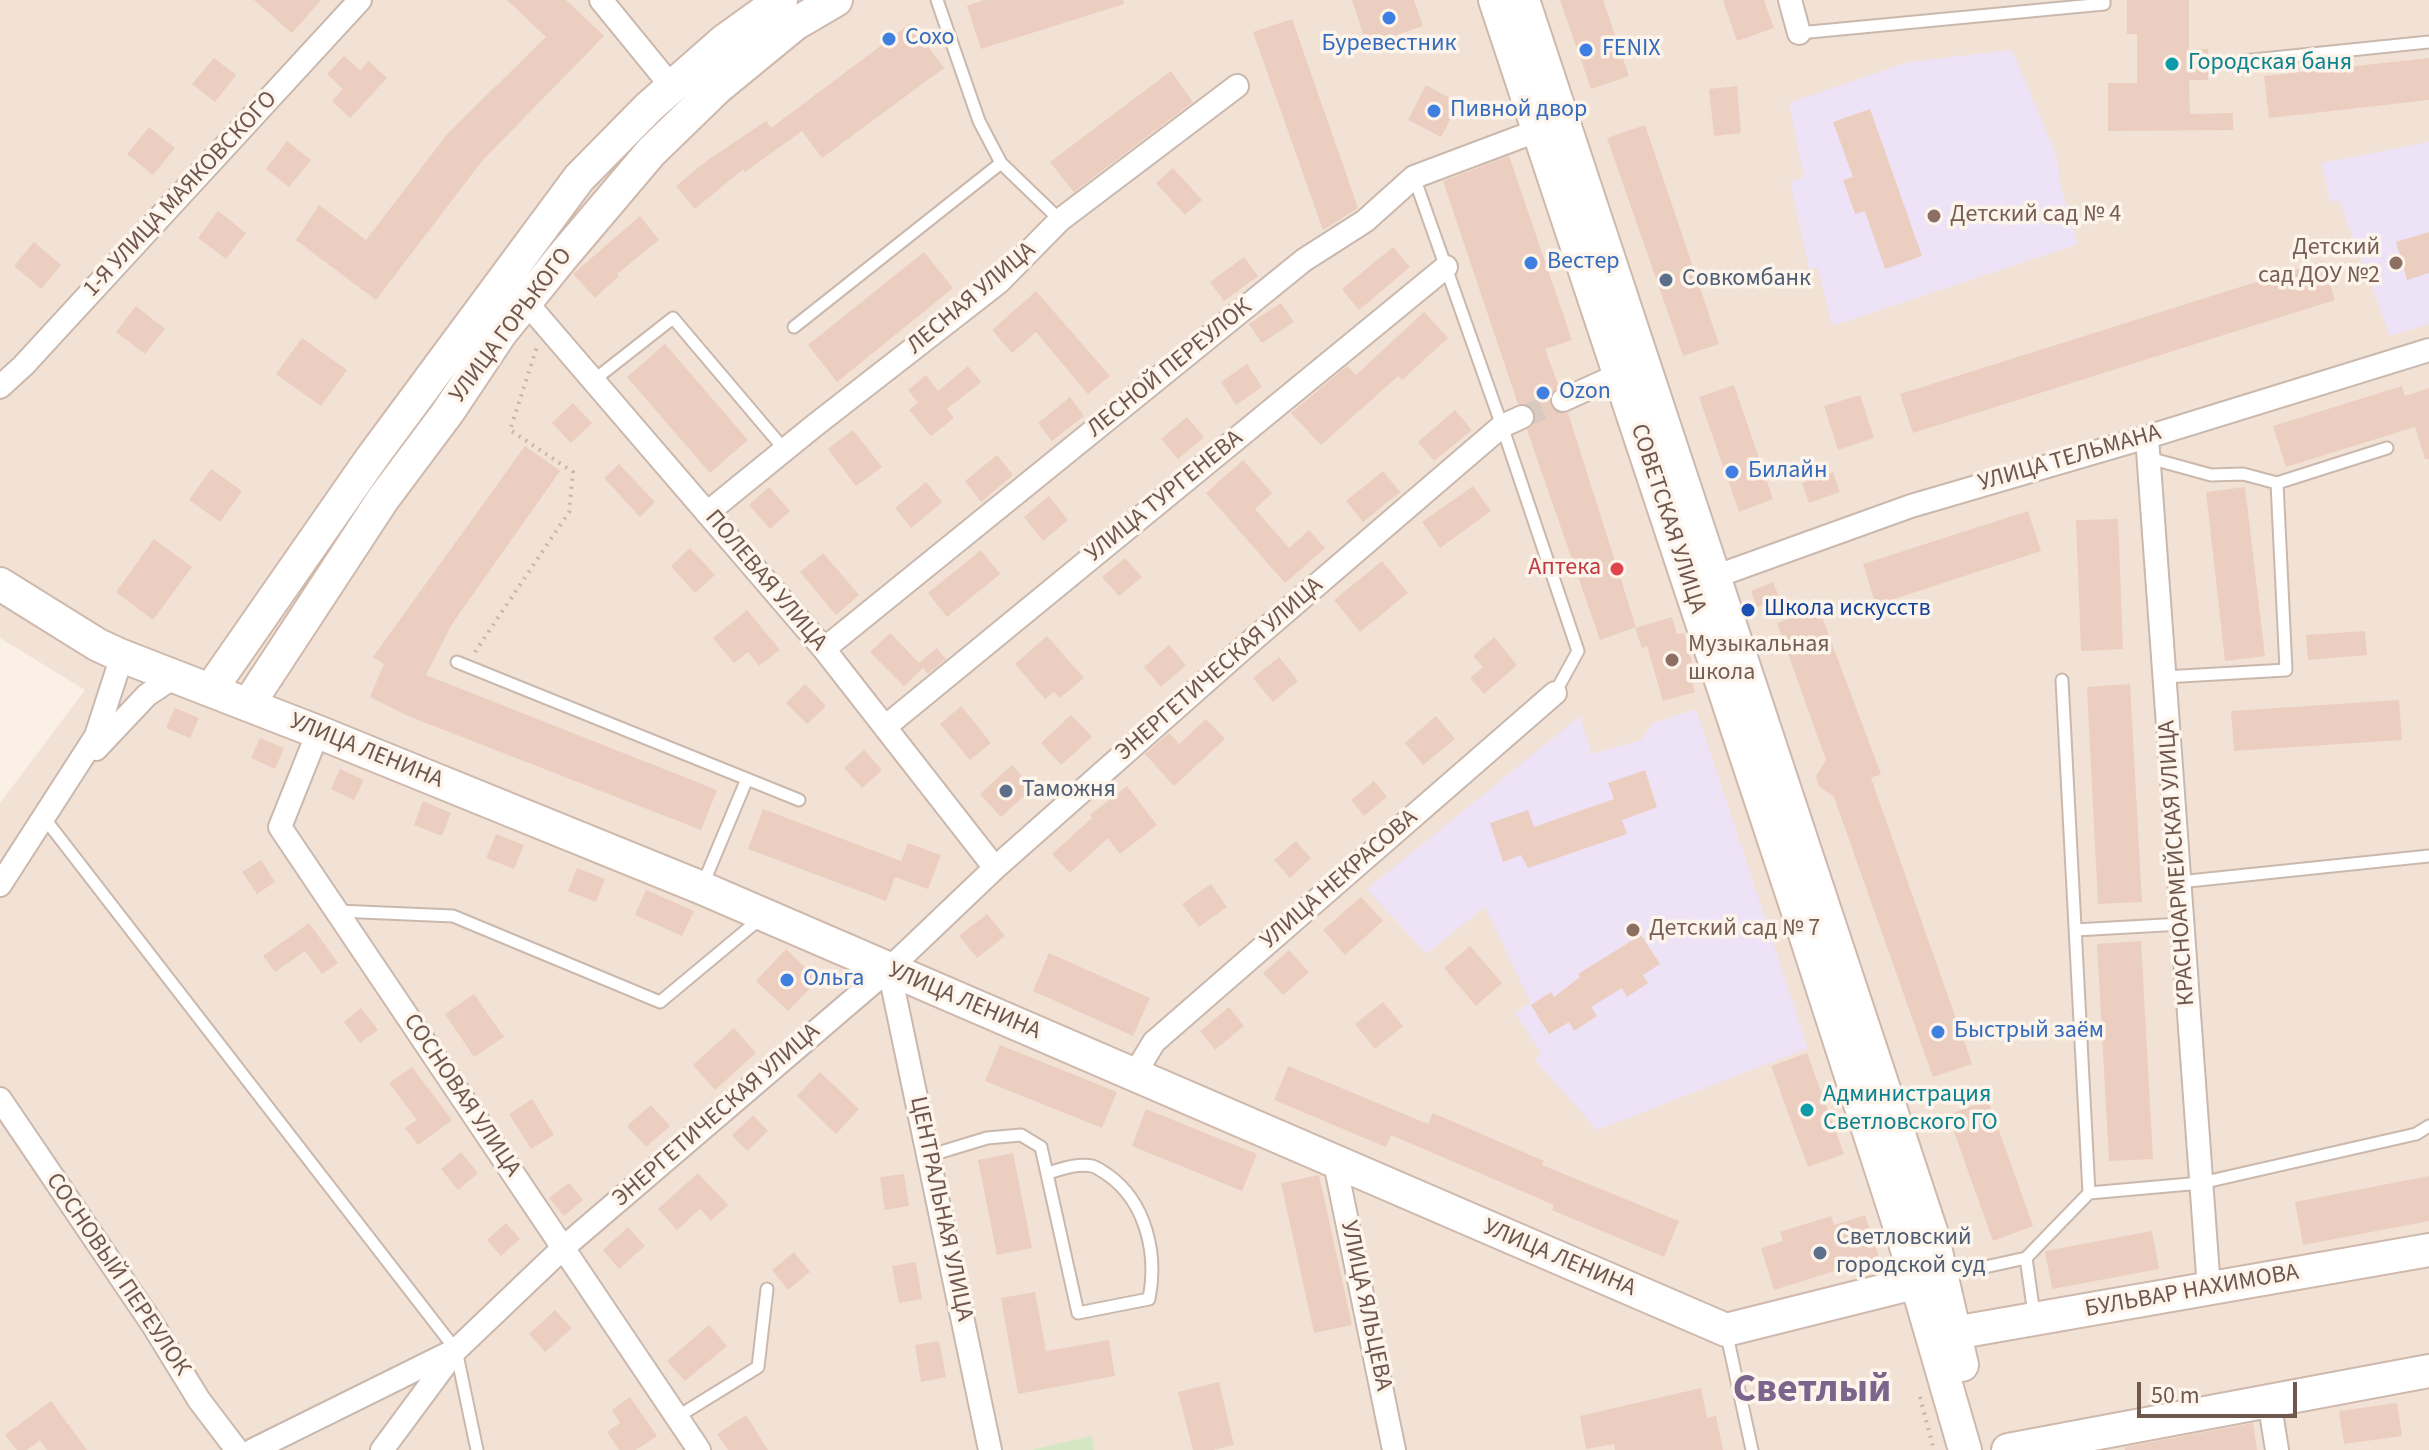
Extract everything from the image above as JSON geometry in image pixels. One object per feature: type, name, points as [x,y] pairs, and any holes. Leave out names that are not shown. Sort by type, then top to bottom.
[{"type":"street","name":"1-Я УЛИЦА МАЯКОВСКОГО","points":[[0,387],[23,366],[360,0]]},
{"type":"street","points":[[601,0],[693,111]]},
{"type":"street","name":"УЛИЦА ГОРЬКОГО","points":[[200,685],[579,178],[724,41],[781,0]]},
{"type":"street","name":"УЛИЦА ГОРЬКОГО","points":[[248,705],[383,499],[448,412],[535,312],[651,152],[693,111],[795,24],[836,0]]},
{"type":"street","name":"СОВЕТСКАЯ УЛИЦА","points":[[1495,0],[1905,1243],[1930,1279]]},
{"type":"street","name":"СОВЕТСКАЯ УЛИЦА","points":[[1523,0],[1932,1234],[1930,1279],[1965,1450]]},
{"type":"street","points":[[1790,0],[1799,33]]},
{"type":"street","name":"ЛЕСНАЯ УЛИЦА","points":[[707,513],[784,449],[999,282],[1060,220],[1237,86]]},
{"type":"street","name":"ЛЕСНОЙ ПЕРЕУЛОК","points":[[824,649],[1304,260],[1365,221],[1414,177],[1539,130]]},
{"type":"street","name":"УЛИЦА ТУРГЕНЕВА","points":[[885,727],[1446,267]]},
{"type":"street","points":[[502,278],[535,312]]},
{"type":"street","name":"ПОЛЕВАЯ УЛИЦА","points":[[535,312],[824,649],[995,868]]},
{"type":"street","name":"УЛИЦА ТЕЛЬМАНА","points":[[1714,577],[1911,506],[2147,448],[2429,350]]},
{"type":"street","points":[[1563,400],[1618,375]]},
{"type":"street","name":"ЭНЕРГЕТИЧЕСКАЯ УЛИЦА","points":[[563,1248],[889,969],[995,868],[1255,638],[1512,422]]},
{"type":"street","name":"КРАСНОАРМЕЙСКАЯ УЛИЦА","points":[[2147,448],[2209,1289]]},
{"type":"street","name":"УЛИЦА ЛЕНИНА","points":[[0,584],[98,645],[122,656],[702,888],[1726,1330]]},
{"type":"street","points":[[0,885],[96,736],[122,656]]},
{"type":"street","points":[[73,773],[147,695],[168,681],[200,685]]},
{"type":"street","name":"УЛИЦА НЕКРАСОВА","points":[[1134,1075],[1154,1042],[1555,693]]},
{"type":"street","name":"СОСНОВАЯ УЛИЦА","points":[[318,732],[280,827],[699,1450]]},
{"type":"street","name":"ЦЕНТРАЛЬНАЯ УЛИЦА","points":[[889,969],[990,1450]]},
{"type":"street","name":"СОСНОВЫЙ ПЕРЕУЛОК","points":[[2,1105],[153,1325],[199,1400],[237,1450]]},
{"type":"street","name":"УЛИЦА ЯЛЬЦЕВА","points":[[1335,1163],[1394,1450]]},
{"type":"street","points":[[382,1450],[456,1350],[563,1248]]},
{"type":"street","name":"БУЛЬВАР НАХИМОВА","points":[[1945,1341],[2035,1320],[2429,1250]]},
{"type":"street","points":[[1726,1330],[1930,1279]]},
{"type":"street","name":"СОВЕТСКАЯ УЛИЦА","points":[[1945,1341],[1982,1450]]},
{"type":"street","points":[[253,1450],[456,1350]]},
{"type":"street","points":[[2008,1450],[2429,1371]]},
{"type":"street","points":[[2269,1400],[2277,1450]]},
{"type":"lane","points":[[937,0],[974,109],[1001,163],[1060,220]]},
{"type":"lane","points":[[1799,33],[2104,4],[2104,0]]},
{"type":"lane","points":[[2243,61],[2429,42]]},
{"type":"lane","points":[[794,327],[1001,163]]},
{"type":"lane","points":[[1414,177],[1446,267],[1512,422],[1578,651],[1555,693]]},
{"type":"lane","points":[[594,380],[673,318],[784,449]]},
{"type":"lane","points":[[2147,448],[2211,475],[2243,474],[2277,483],[2387,448]]},
{"type":"lane","points":[[2164,677],[2286,670],[2277,483]]},
{"type":"lane","points":[[462,664],[799,800]]},
{"type":"lane","points":[[2062,680],[2089,1193]]},
{"type":"lane","points":[[702,888],[747,779]]},
{"type":"lane","points":[[45,819],[456,1350],[477,1450]]},
{"type":"lane","points":[[2179,882],[2429,856]]},
{"type":"lane","points":[[336,910],[453,916],[660,1002],[764,915]]},
{"type":"lane","points":[[2075,930],[2182,924]]},
{"type":"lane","points":[[1930,1279],[2026,1258],[2089,1193],[2201,1183],[2416,1134],[2429,1126]]},
{"type":"lane","points":[[928,1156],[987,1138],[1021,1135],[1041,1147],[1078,1313],[1149,1299],[1154,1275],[1143,1216],[1125,1187],[1094,1166],[1069,1166],[1048,1173]]},
{"type":"lane","points":[[2026,1258],[2035,1320]]},
{"type":"lane","points":[[677,1417],[758,1367],[767,1289]]},
{"type":"lane","points":[[1726,1330],[1752,1450]]},
{"type":"path","points":[[462,664],[569,512],[573,472],[510,430],[535,312]]},
{"type":"shaded area","points":[[0,0],[2429,0],[2429,1450],[0,1450],[0,803],[85,690],[0,638]]},
{"type":"shaded area","name":"Детский сад № 4","points":[[2012,50],[2056,154],[2061,187],[2078,244],[1832,326],[1818,268],[1809,269],[1790,181],[1804,178],[1789,103],[1908,62]]},
{"type":"shaded area","name":"Детский сад ДОУ №2","points":[[2429,142],[2429,324],[2390,336],[2339,201],[2330,201],[2321,163]]},
{"type":"shaded area","name":"Детский сад № 7","points":[[1696,709],[1808,1048],[1597,1130],[1535,1060],[1541,1053],[1515,1013],[1530,1002],[1485,907],[1426,954],[1367,889],[1580,716],[1592,754],[1641,740],[1653,723]]},
{"type":"green space","points":[[1092,1436],[1094,1450],[1031,1450]]},
{"type":"building","points":[[254,0],[321,0],[292,33]]},
{"type":"building","points":[[507,0],[566,0],[604,36],[482,161],[376,300],[296,240],[319,205],[366,240],[448,133],[546,37]]},
{"type":"building","points":[[984,0],[1123,0],[1124,4],[981,49],[967,6]]},
{"type":"building","name":"Буревестник","points":[[1352,0],[1414,0],[1423,26],[1367,45]]},
{"type":"building","points":[[1560,0],[1603,0],[1629,76],[1591,89]]},
{"type":"building","points":[[1723,0],[1764,0],[1774,28],[1737,41]]},
{"type":"building","name":"Городская баня","points":[[2127,0],[2189,0],[2189,49],[2208,49],[2208,80],[2189,80],[2190,114],[2233,113],[2233,130],[2108,131],[2108,83],[2137,83],[2137,34],[2127,34]]},
{"type":"building","points":[[1292,19],[1358,208],[1323,230],[1253,32]]},
{"type":"building","points":[[911,23],[944,68],[822,158],[802,131],[745,172],[743,169],[695,209],[676,186],[705,162],[766,121],[771,128]]},
{"type":"building","points":[[344,56],[360,70],[369,61],[387,78],[350,118],[332,101],[343,89],[327,74]]},
{"type":"building","points":[[214,58],[236,75],[215,102],[192,84]]},
{"type":"building","points":[[2429,58],[2429,100],[2269,118],[2264,76]]},
{"type":"building","points":[[1171,71],[1193,102],[1074,192],[1050,162]]},
{"type":"building","name":"Пивной двор","points":[[1426,85],[1459,103],[1441,137],[1408,120]]},
{"type":"building","points":[[1737,86],[1741,133],[1714,136],[1709,89]]},
{"type":"building","points":[[1870,109],[1922,256],[1885,269],[1865,211],[1855,214],[1843,180],[1853,177],[1833,122]]},
{"type":"building","points":[[1645,125],[1719,344],[1683,356],[1607,138]]},
{"type":"building","points":[[149,127],[175,148],[153,175],[127,154]]},
{"type":"building","points":[[287,141],[311,160],[289,187],[266,169]]},
{"type":"building","points":[[1509,156],[1572,340],[1545,349],[1559,387],[1551,393],[1550,405],[1556,412],[1568,413],[1636,627],[1600,640],[1527,430],[1534,424],[1535,412],[1530,405],[1518,404],[1443,181]]},
{"type":"building","points":[[1173,168],[1202,200],[1185,215],[1156,183]]},
{"type":"building","points":[[218,211],[246,233],[226,259],[198,238]]},
{"type":"building","points":[[640,216],[659,240],[617,274],[619,276],[595,298],[573,274]]},
{"type":"building","points":[[2429,232],[2429,273],[2407,280],[2396,242]]},
{"type":"building","points":[[34,242],[61,265],[41,289],[14,266]]},
{"type":"building","points":[[1393,247],[1410,267],[1359,310],[1342,289]]},
{"type":"building","points":[[924,252],[953,288],[837,382],[808,345]]},
{"type":"building","points":[[1244,257],[1258,276],[1224,301],[1210,282]]},
{"type":"building","points":[[2323,261],[2335,300],[1913,433],[1900,394]]},
{"type":"building","points":[[1036,291],[1110,376],[1088,394],[1036,332],[1012,353],[992,330]]},
{"type":"building","points":[[1281,303],[1294,322],[1262,343],[1249,324]]},
{"type":"building","points":[[136,306],[165,329],[145,354],[116,332]]},
{"type":"building","points":[[1424,312],[1448,338],[1402,380],[1398,376],[1321,445],[1291,413],[1347,366],[1356,375]]},
{"type":"building","points":[[302,338],[347,370],[321,406],[276,374]]},
{"type":"building","points":[[665,344],[748,440],[710,473],[627,377]]},
{"type":"building","points":[[1247,364],[1262,387],[1236,405],[1221,382]]},
{"type":"building","points":[[968,366],[981,382],[947,409],[954,418],[931,436],[909,410],[918,403],[908,390],[926,375],[938,391]]},
{"type":"building","points":[[1734,385],[1773,499],[1739,512],[1699,397]]},
{"type":"building","points":[[2402,386],[2405,396],[2429,388],[2429,459],[2425,459],[2415,427],[2286,467],[2273,426]]},
{"type":"building","points":[[1860,395],[1874,438],[1838,450],[1824,406]]},
{"type":"building","points":[[1070,397],[1084,416],[1052,441],[1038,423]]},
{"type":"building","points":[[573,403],[592,423],[571,443],[552,423]]},
{"type":"building","points":[[1455,410],[1472,430],[1434,461],[1418,442]]},
{"type":"building","points":[[1187,417],[1204,437],[1178,459],[1161,439]]},
{"type":"building","points":[[853,430],[882,467],[856,486],[828,449]]},
{"type":"building","points":[[525,446],[560,471],[452,624],[426,675],[717,790],[701,830],[408,716],[370,697],[384,664],[373,657]]},
{"type":"building","points":[[997,455],[1013,475],[981,502],[965,481]]},
{"type":"building","points":[[1243,460],[1272,493],[1255,509],[1289,548],[1309,530],[1325,548],[1285,583],[1206,493]]},
{"type":"building","points":[[619,464],[655,502],[640,517],[604,478]]},
{"type":"building","points":[[211,469],[242,491],[220,522],[189,500]]},
{"type":"building","points":[[1383,471],[1400,492],[1363,522],[1346,501]]},
{"type":"building","points":[[1833,472],[1840,492],[1809,503],[1802,483]]},
{"type":"building","points":[[926,482],[942,502],[911,528],[895,508]]},
{"type":"building","points":[[1473,486],[1491,511],[1440,548],[1422,522]]},
{"type":"building","points":[[769,487],[790,511],[770,529],[749,505]]},
{"type":"building","points":[[2245,487],[2265,656],[2225,661],[2206,492]]},
{"type":"building","points":[[1049,496],[1068,520],[1043,541],[1024,517]]},
{"type":"building","points":[[2028,511],[2041,551],[1876,605],[1863,564]]},
{"type":"building","points":[[2118,519],[2123,649],[2081,651],[2076,520]]},
{"type":"building","points":[[154,539],[192,567],[153,620],[116,592]]},
{"type":"building","points":[[690,548],[715,575],[695,593],[671,566]]},
{"type":"building","points":[[981,550],[1000,574],[947,617],[928,593]]},
{"type":"building","points":[[823,553],[859,595],[836,615],[800,572]]},
{"type":"building","points":[[1125,558],[1142,577],[1119,596],[1102,577]]},
{"type":"building","points":[[1382,561],[1408,593],[1360,632],[1334,600]]},
{"type":"building","points":[[1773,582],[1780,599],[1757,607],[1751,591]]},
{"type":"building","points":[[1819,609],[1881,774],[1871,778],[1972,1064],[1933,1077],[1834,797],[1819,786],[1816,776],[1826,760],[1777,623]]},
{"type":"building","points":[[747,610],[780,650],[759,666],[748,652],[734,663],[713,638]]},
{"type":"building","name":"Музыкальная школа","points":[[1672,617],[1677,634],[1684,633],[1695,673],[1690,675],[1695,692],[1663,701],[1647,646],[1642,648],[1635,628]]},
{"type":"building","points":[[2365,631],[2367,655],[2308,660],[2306,635]]},
{"type":"building","points":[[890,633],[919,663],[937,648],[946,659],[928,674],[923,668],[904,686],[870,652]]},
{"type":"building","points":[[1047,636],[1084,678],[1060,698],[1054,692],[1045,699],[1015,664]]},
{"type":"building","points":[[1494,637],[1517,665],[1484,694],[1470,678],[1483,667],[1473,656]]},
{"type":"building","points":[[1169,645],[1186,665],[1161,687],[1144,667]]},
{"type":"building","points":[[1279,657],[1298,681],[1273,702],[1253,678]]},
{"type":"building","points":[[805,684],[826,706],[807,724],[786,703]]},
{"type":"building","points":[[2130,684],[2142,902],[2098,904],[2087,687]]},
{"type":"building","points":[[2399,700],[2402,740],[2234,751],[2231,711]]},
{"type":"building","points":[[961,706],[991,743],[970,760],[940,724]]},
{"type":"building","points":[[175,708],[199,718],[190,738],[166,728]]},
{"type":"building","points":[[1071,715],[1092,737],[1061,765],[1041,743]]},
{"type":"building","points":[[1436,716],[1455,739],[1423,765],[1405,743]]},
{"type":"building","points":[[1206,719],[1225,739],[1174,786],[1145,754],[1169,733],[1179,744]]},
{"type":"building","points":[[260,738],[284,748],[275,769],[251,758]]},
{"type":"building","points":[[864,750],[882,770],[862,788],[844,768]]},
{"type":"building","name":"Таможня","points":[[1012,765],[1033,788],[1001,817],[980,794]]},
{"type":"building","points":[[340,769],[364,780],[354,800],[331,789]]},
{"type":"building","points":[[1645,770],[1657,807],[1622,820],[1627,834],[1528,868],[1521,855],[1503,862],[1490,823],[1528,810],[1534,827],[1614,799],[1608,783]]},
{"type":"building","points":[[1374,781],[1387,797],[1364,816],[1351,800]]},
{"type":"building","points":[[1127,786],[1157,825],[1120,854],[1108,838],[1070,873],[1052,854],[1092,818],[1090,815]]},
{"type":"building","points":[[423,801],[451,813],[442,836],[414,825]]},
{"type":"building","points":[[763,809],[901,861],[908,843],[941,855],[928,889],[895,877],[886,901],[748,849]]},
{"type":"building","points":[[496,834],[524,845],[514,869],[486,858]]},
{"type":"building","points":[[1296,841],[1311,858],[1290,878],[1274,860]]},
{"type":"building","points":[[261,860],[275,882],[257,894],[242,872]]},
{"type":"building","points":[[577,868],[605,879],[596,902],[568,891]]},
{"type":"building","points":[[1211,884],[1227,907],[1199,927],[1182,904]]},
{"type":"building","points":[[646,890],[694,911],[682,936],[635,915]]},
{"type":"building","points":[[1361,897],[1383,921],[1345,955],[1323,930]]},
{"type":"building","points":[[987,914],[1005,936],[977,958],[959,936]]},
{"type":"building","points":[[309,923],[338,963],[322,974],[305,951],[275,972],[263,956]]},
{"type":"building","points":[[1641,935],[1660,964],[1643,975],[1648,983],[1627,997],[1622,988],[1591,1007],[1597,1016],[1574,1031],[1569,1022],[1549,1034],[1531,1005],[1551,992],[1554,997],[1580,977],[1578,974]]},
{"type":"building","points":[[2141,941],[2153,1159],[2109,1161],[2097,944]]},
{"type":"building","points":[[1470,946],[1502,983],[1476,1006],[1444,968]]},
{"type":"building","name":"Ольга","points":[[786,949],[818,980],[788,1011],[756,981]]},
{"type":"building","points":[[1289,950],[1309,972],[1283,995],[1263,973]]},
{"type":"building","points":[[1049,953],[1150,998],[1133,1036],[1033,991]]},
{"type":"building","points":[[474,994],[504,1037],[474,1057],[445,1014]]},
{"type":"building","points":[[1383,1002],[1403,1026],[1375,1049],[1355,1024]]},
{"type":"building","points":[[1229,1007],[1244,1026],[1215,1050],[1200,1031]]},
{"type":"building","points":[[361,1008],[378,1030],[360,1043],[344,1022]]},
{"type":"building","points":[[734,1028],[756,1053],[715,1090],[693,1065]]},
{"type":"building","points":[[1000,1045],[1117,1092],[1102,1128],[985,1081]]},
{"type":"building","name":"Администрация Светловского ГО","points":[[1807,1053],[1844,1154],[1808,1167],[1771,1066]]},
{"type":"building","points":[[1288,1066],[1428,1124],[1433,1113],[1544,1161],[1542,1165],[1679,1221],[1664,1257],[1552,1210],[1554,1205],[1391,1135],[1386,1147],[1274,1100]]},
{"type":"building","points":[[412,1067],[452,1120],[418,1145],[405,1128],[417,1120],[389,1083]]},
{"type":"building","points":[[820,1072],[859,1109],[836,1134],[797,1096]]},
{"type":"building","points":[[532,1099],[554,1135],[531,1149],[509,1114]]},
{"type":"building","points":[[1988,1100],[2033,1226],[1993,1241],[1948,1115]]},
{"type":"building","points":[[651,1105],[670,1126],[646,1147],[627,1126]]},
{"type":"building","points":[[1146,1109],[1257,1154],[1242,1191],[1132,1146]]},
{"type":"building","points":[[753,1115],[768,1131],[747,1151],[732,1135]]},
{"type":"building","points":[[461,1152],[478,1173],[458,1190],[441,1169]]},
{"type":"building","points":[[1013,1153],[1032,1248],[997,1255],[978,1160]]},
{"type":"building","points":[[698,1173],[728,1205],[711,1221],[700,1209],[677,1230],[658,1209]]},
{"type":"building","points":[[904,1174],[909,1206],[885,1210],[880,1177]]},
{"type":"building","points":[[1319,1175],[1352,1325],[1314,1333],[1281,1183]]},
{"type":"building","points":[[2429,1176],[2429,1221],[2303,1245],[2295,1202]]},
{"type":"building","points":[[569,1183],[583,1200],[564,1216],[549,1198]]},
{"type":"building","name":"Светловский городской суд","points":[[1865,1215],[1879,1257],[1774,1290],[1761,1248],[1783,1241],[1780,1232],[1831,1216],[1834,1225]]},
{"type":"building","points":[[506,1223],[520,1239],[501,1256],[487,1240]]},
{"type":"building","points":[[628,1227],[645,1246],[619,1269],[603,1250]]},
{"type":"building","points":[[2152,1231],[2159,1269],[2052,1289],[2045,1251]]},
{"type":"building","points":[[794,1252],[810,1272],[788,1290],[772,1270]]},
{"type":"building","points":[[916,1262],[922,1299],[899,1303],[892,1266]]},
{"type":"building","points":[[1035,1292],[1046,1351],[1109,1340],[1115,1376],[1018,1394],[1001,1298]]},
{"type":"building","points":[[555,1310],[572,1328],[545,1352],[529,1334]]},
{"type":"building","points":[[709,1325],[727,1346],[685,1381],[667,1361]]},
{"type":"building","points":[[939,1341],[946,1377],[921,1382],[915,1345]]},
{"type":"building","points":[[1219,1382],[1234,1445],[1213,1450],[1193,1450],[1178,1392]]},
{"type":"building","points":[[1701,1388],[1707,1418],[1716,1416],[1723,1450],[1615,1450],[1614,1444],[1586,1449],[1580,1416]]},
{"type":"building","points":[[630,1397],[657,1436],[636,1450],[619,1450],[607,1432],[620,1423],[612,1410]]},
{"type":"building","points":[[51,1401],[87,1450],[47,1450],[40,1440],[27,1450],[17,1450],[5,1435]]},
{"type":"building","points":[[2397,1403],[2402,1436],[2344,1444],[2339,1411]]},
{"type":"building","points":[[746,1415],[768,1450],[728,1450],[717,1434]]},
{"type":"building","points":[[2253,1423],[2257,1450],[2125,1450],[2125,1447]]},
{"type":"tunnel","points":[[1522,417],[1563,400]]},
{"type":"place","name":"Буревестник","points":[[1389,18]]},
{"type":"place","name":"Сохо","points":[[889,39]]},
{"type":"place","name":"FENIX","points":[[1586,50]]},
{"type":"place","name":"Городская баня","points":[[2172,64]]},
{"type":"place","name":"Пивной двор","points":[[1434,111]]},
{"type":"place","name":"Детский сад № 4","points":[[1934,216]]},
{"type":"place","name":"Вестер","points":[[1531,263]]},
{"type":"place","name":"Детский сад ДОУ №2","points":[[2396,263]]},
{"type":"place","name":"Совкомбанк","points":[[1666,280]]},
{"type":"place","name":"Ozon","points":[[1543,393]]},
{"type":"place","name":"Билайн","points":[[1732,472]]},
{"type":"place","name":"Аптека","points":[[1617,569]]},
{"type":"place","name":"Школа искусств","points":[[1748,610]]},
{"type":"place","name":"Музыкальная школа","points":[[1672,660]]},
{"type":"place","name":"Таможня","points":[[1006,791]]},
{"type":"place","name":"Детский сад № 7","points":[[1633,930]]},
{"type":"place","name":"Ольга","points":[[787,980]]},
{"type":"place","name":"Быстрый заём","points":[[1938,1032]]},
{"type":"place","name":"Администрация Светловского ГО","points":[[1807,1110]]},
{"type":"place","name":"Светловский городской суд","points":[[1820,1253]]},
{"type":"district","name":"Светлый","points":[[1812,1392]]}]
